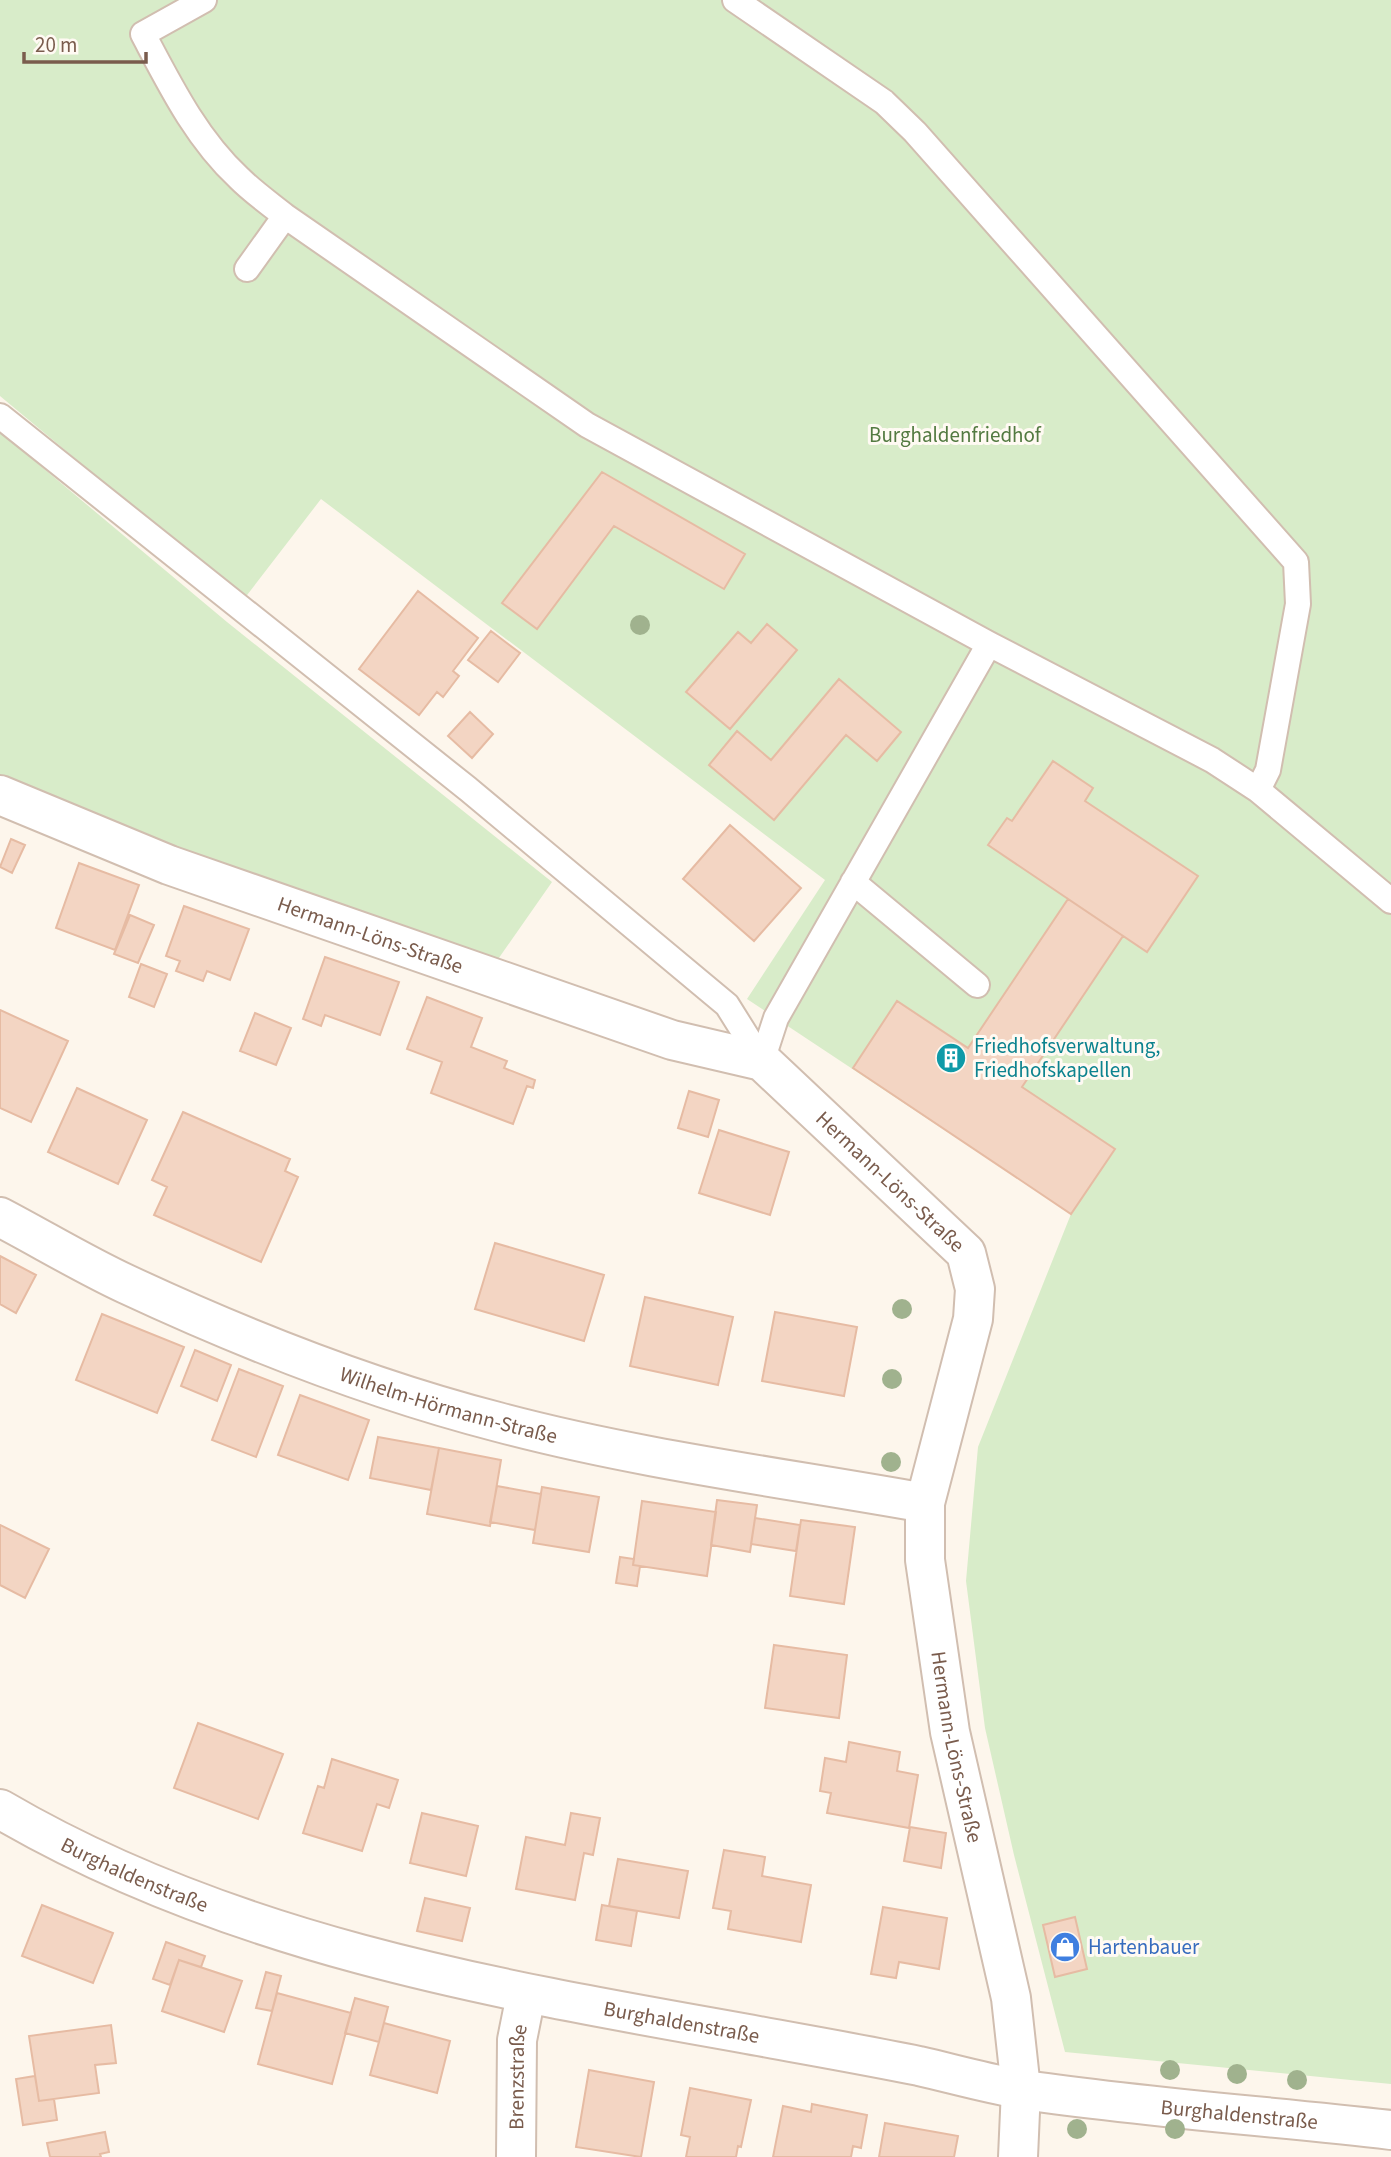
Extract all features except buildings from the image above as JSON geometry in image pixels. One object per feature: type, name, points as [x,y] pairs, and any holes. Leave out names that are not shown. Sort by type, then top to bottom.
[{"type":"street","name":"Hermann-Löns-Straße","points":[[0,795],[169,865],[671,1040],[762,1061],[966,1253],[973,1271],[973,1319],[925,1503],[925,1560],[950,1732],[1012,1998],[1021,2089],[1018,2157]]},
{"type":"street","name":"Wilhelm-Hörmann-Straße","points":[[0,1217],[125,1283],[291,1355],[399,1394],[500,1423],[582,1440],[925,1503]]},
{"type":"street","name":"Burghaldenstraße","points":[[0,1808],[79,1853],[149,1886],[312,1943],[526,1995],[817,2047],[1021,2089],[1191,2112],[1391,2130]]},
{"type":"street","name":"Brenzstraße","points":[[516,2157],[517,2040],[526,1995]]},
{"type":"lane","points":[[204,0],[143,34],[176,96],[205,140],[239,178],[285,216],[587,425],[989,644],[1212,760],[1258,790],[1391,901]]},
{"type":"lane","points":[[735,0],[884,102],[915,132],[1296,562],[1299,580],[1298,604],[1268,770],[1258,790]]},
{"type":"lane","points":[[247,269],[285,216]]},
{"type":"lane","points":[[0,416],[468,789],[727,1005],[762,1061]]},
{"type":"lane","points":[[762,1061],[776,1018],[989,644]]},
{"type":"lane","points":[[853,883],[977,985]]},
{"type":"green space","name":"Burghaldenfriedhof","points":[[0,0],[1391,0],[1391,2084],[1065,2052],[1014,1855],[985,1728],[966,1581],[978,1447],[1071,1214],[747,999],[825,880],[321,499],[244,599],[0,396]]},
{"type":"green space","points":[[0,432],[227,622],[552,882],[494,965],[52,805],[0,780]]},
{"type":"place","name":"Friedhofsverwaltung, Friedhofskapellen","points":[[951,1058]]},
{"type":"place","name":"Hartenbauer","points":[[1065,1947]]}]
